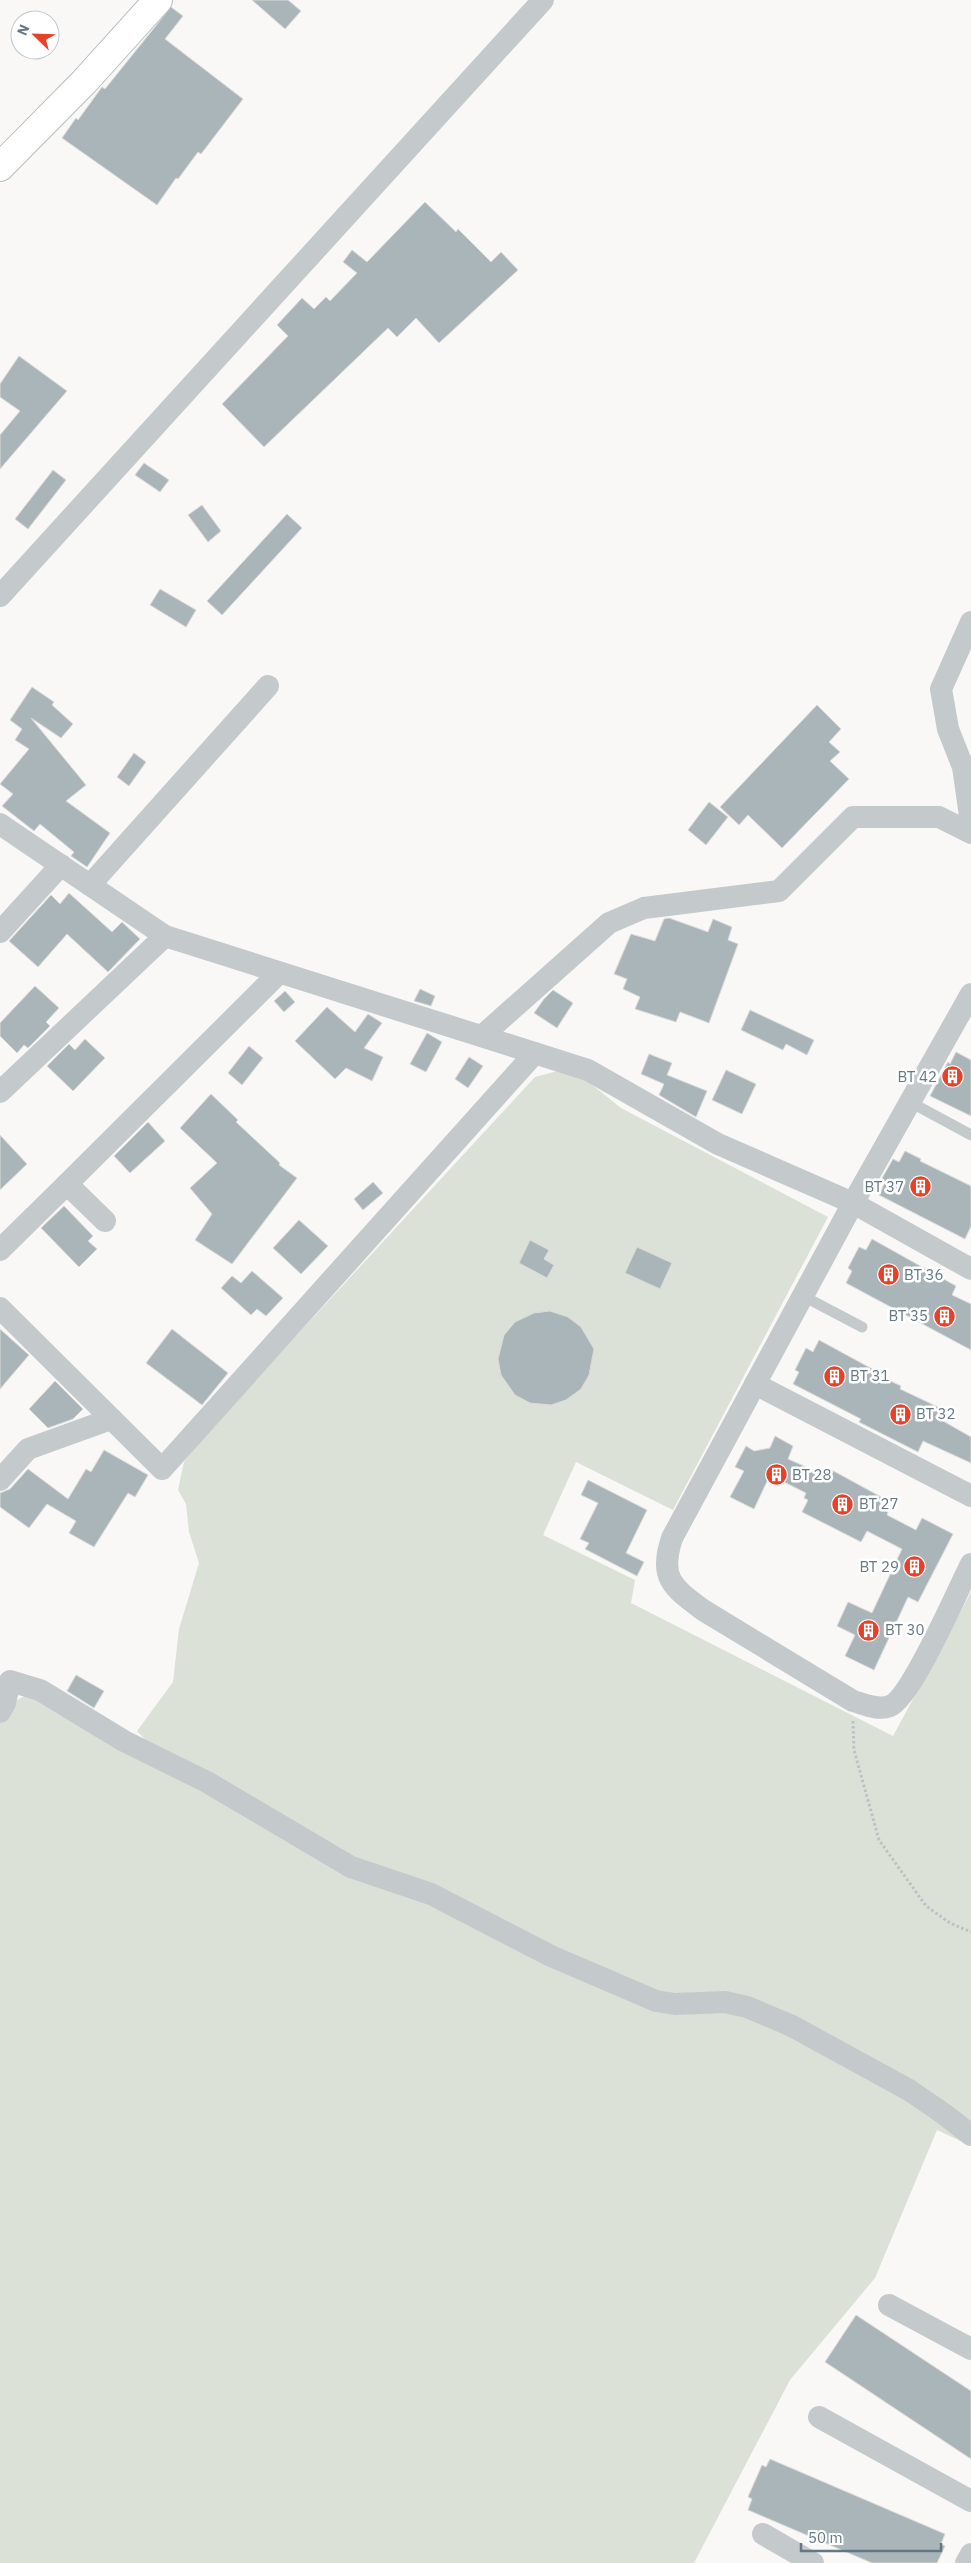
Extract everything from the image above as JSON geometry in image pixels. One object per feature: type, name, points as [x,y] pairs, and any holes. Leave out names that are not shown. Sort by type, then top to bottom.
[{"type":"main road","points":[[0,167],[84,82],[158,0]]},
{"type":"street","points":[[0,596],[543,0]]},
{"type":"street","points":[[971,622],[941,689],[948,730],[964,767],[971,823]]},
{"type":"street","points":[[90,885],[268,686]]},
{"type":"street","points":[[482,1036],[608,923],[644,908],[779,891],[853,817],[939,817],[971,833]]},
{"type":"street","points":[[0,824],[165,936],[588,1070],[718,1144],[853,1204],[971,1269]]},
{"type":"street","points":[[0,932],[61,865]]},
{"type":"street","points":[[0,1092],[165,936]]},
{"type":"street","points":[[0,1250],[279,973]]},
{"type":"street","points":[[971,994],[963,1026],[910,1102],[853,1204],[672,1538],[665,1560],[669,1578],[683,1596],[853,1701],[875,1708],[891,1706],[908,1689],[971,1564]]},
{"type":"street","points":[[0,1308],[162,1469],[535,1053]]},
{"type":"street","points":[[67,1184],[105,1220]]},
{"type":"street","points":[[755,1384],[971,1496]]},
{"type":"street","points":[[0,1480],[28,1449],[111,1419]]},
{"type":"street","points":[[0,1712],[5,1703],[5,1677],[40,1690],[124,1741],[207,1782],[352,1867],[431,1894],[551,1956],[656,2001],[675,2004],[725,2002],[747,2007],[792,2026],[908,2090],[971,2134]]},
{"type":"street","points":[[889,2304],[971,2348]]},
{"type":"street","points":[[819,2417],[971,2501]]},
{"type":"street","points":[[763,2534],[813,2563]]},
{"type":"street","points":[[966,2563],[971,2554]]},
{"type":"lane","points":[[910,1102],[971,1135]]},
{"type":"lane","points":[[803,1296],[862,1326]]},
{"type":"path","points":[[853,1701],[854,1750],[880,1840],[926,1906],[950,1923],[971,1932]]},
{"type":"shaded area","points":[[565,1069],[590,1083],[621,1108],[828,1217],[673,1510],[576,1462],[543,1535],[635,1580],[631,1603],[893,1736],[971,1592],[971,2146],[937,2130],[875,2278],[790,2380],[694,2563],[0,2563],[0,1723],[7,1711],[17,1700],[36,1693],[188,1784],[137,1731],[173,1682],[179,1629],[199,1563],[189,1532],[186,1504],[178,1490],[184,1462],[201,1439],[535,1077]]},
{"type":"building","points":[[252,0],[288,0],[301,11],[285,29]]},
{"type":"building","points":[[171,7],[183,16],[165,39],[243,99],[201,154],[198,152],[178,179],[176,178],[157,205],[62,138],[76,118],[78,120],[102,87],[105,89]]},
{"type":"building","points":[[425,202],[456,232],[458,229],[491,262],[501,252],[518,270],[439,343],[416,318],[397,337],[388,328],[264,447],[222,404],[288,336],[277,325],[302,298],[314,309],[326,297],[330,301],[357,273],[343,262],[352,250],[367,262]]},
{"type":"building","points":[[19,356],[67,391],[0,469],[0,435],[20,411],[0,397],[0,384]]},
{"type":"building","points":[[144,463],[169,480],[160,492],[135,475]]},
{"type":"building","points":[[53,470],[66,480],[28,529],[15,519]]},
{"type":"building","points":[[202,505],[221,531],[208,542],[188,515]]},
{"type":"building","points":[[287,514],[302,528],[222,615],[207,601]]},
{"type":"building","points":[[160,589],[196,610],[186,627],[150,605]]},
{"type":"building","points":[[32,687],[54,702],[52,705],[73,724],[61,738],[31,718],[86,785],[66,801],[110,833],[87,867],[71,856],[74,852],[40,824],[34,831],[2,806],[13,794],[0,784],[29,749],[15,740],[22,729],[10,720]]},
{"type":"building","points":[[817,705],[841,729],[829,742],[840,752],[830,761],[849,779],[782,848],[748,815],[739,825],[720,807]]},
{"type":"building","points":[[134,753],[146,762],[129,786],[117,777]]},
{"type":"building","points":[[709,802],[728,817],[706,845],[688,830]]},
{"type":"building","points":[[69,893],[112,932],[122,922],[140,939],[108,972],[67,934],[38,967],[9,941],[51,895],[60,904]]},
{"type":"building","points":[[669,918],[708,932],[713,919],[732,927],[728,940],[738,944],[709,1023],[680,1012],[676,1022],[635,1009],[640,997],[623,989],[627,979],[614,974],[631,934],[655,941],[664,919]]},
{"type":"building","points":[[35,986],[59,1008],[46,1022],[50,1026],[28,1048],[24,1045],[17,1053],[0,1036],[0,1023]]},
{"type":"building","points":[[420,989],[435,996],[431,1006],[414,1001]]},
{"type":"building","points":[[553,990],[573,1003],[557,1028],[534,1013]]},
{"type":"building","points":[[285,991],[295,1002],[284,1012],[274,1001]]},
{"type":"building","points":[[327,1007],[355,1032],[368,1014],[382,1023],[364,1048],[383,1057],[372,1081],[346,1068],[335,1079],[295,1041]]},
{"type":"building","points":[[750,1010],[814,1040],[807,1055],[786,1044],[783,1050],[741,1030]]},
{"type":"building","points":[[427,1033],[442,1042],[426,1072],[410,1064]]},
{"type":"building","points":[[85,1039],[105,1058],[73,1091],[47,1066],[69,1044],[75,1050]]},
{"type":"building","points":[[249,1046],[263,1058],[242,1085],[228,1073]]},
{"type":"building","name":"BT 42","points":[[956,1052],[971,1060],[971,1116],[930,1096],[948,1062],[950,1064]]},
{"type":"building","points":[[649,1054],[672,1063],[667,1075],[707,1091],[696,1117],[659,1095],[664,1084],[641,1074]]},
{"type":"building","points":[[469,1057],[483,1066],[468,1088],[455,1079]]},
{"type":"building","points":[[726,1070],[756,1084],[742,1114],[712,1100]]},
{"type":"building","points":[[211,1094],[238,1120],[236,1122],[280,1163],[279,1165],[297,1178],[232,1264],[195,1240],[212,1214],[190,1188],[217,1163],[180,1128]]},
{"type":"building","points":[[148,1122],[165,1141],[130,1173],[114,1156]]},
{"type":"building","points":[[0,1135],[27,1164],[0,1190]]},
{"type":"building","name":"BT 37","points":[[905,1151],[921,1159],[920,1161],[971,1186],[971,1226],[965,1239],[879,1195],[885,1182],[881,1180],[893,1159],[899,1162]]},
{"type":"building","points":[[373,1182],[383,1193],[363,1210],[354,1199]]},
{"type":"building","points":[[64,1206],[93,1236],[88,1241],[97,1249],[79,1267],[41,1228]]},
{"type":"building","points":[[299,1220],[328,1246],[301,1274],[273,1248]]},
{"type":"building","points":[[872,1239],[956,1286],[952,1295],[971,1304],[971,1350],[846,1283],[852,1271],[848,1268],[859,1247],[866,1250]]},
{"type":"building","points":[[530,1240],[549,1250],[544,1259],[554,1265],[547,1278],[519,1263]]},
{"type":"building","points":[[637,1247],[672,1263],[660,1289],[625,1273]]},
{"type":"building","points":[[252,1271],[283,1298],[266,1316],[257,1309],[251,1315],[221,1288],[232,1276],[241,1283]]},
{"type":"building","points":[[550,1311],[568,1317],[581,1327],[594,1349],[589,1375],[581,1389],[566,1400],[551,1405],[530,1403],[515,1395],[501,1375],[498,1359],[504,1335],[515,1322],[534,1313]]},
{"type":"building","points":[[0,1329],[29,1355],[0,1389]]},
{"type":"building","points":[[172,1329],[228,1373],[202,1405],[146,1363]]},
{"type":"building","points":[[819,1340],[874,1370],[873,1373],[901,1386],[900,1389],[940,1408],[936,1417],[971,1437],[971,1463],[923,1441],[918,1452],[859,1422],[861,1419],[793,1384],[799,1372],[795,1370],[806,1348],[813,1352]]},
{"type":"building","points":[[55,1381],[83,1409],[73,1419],[48,1428],[29,1409]]},
{"type":"building","points":[[775,1436],[793,1446],[788,1459],[824,1475],[828,1468],[883,1498],[879,1507],[888,1512],[887,1515],[916,1530],[922,1518],[953,1534],[918,1602],[908,1597],[874,1670],[845,1656],[855,1635],[837,1626],[848,1602],[872,1613],[902,1549],[867,1531],[861,1542],[802,1512],[808,1500],[804,1498],[806,1493],[770,1475],[754,1509],[730,1497],[744,1471],[735,1467],[746,1446],[754,1451],[770,1448]]},
{"type":"building","points":[[104,1450],[148,1475],[135,1497],[128,1493],[94,1547],[69,1533],[76,1521],[47,1504],[29,1528],[0,1507],[0,1493],[10,1489],[28,1469],[68,1499],[86,1469],[91,1472]]},
{"type":"building","points":[[588,1480],[647,1510],[626,1553],[644,1562],[637,1576],[585,1549],[589,1543],[580,1539],[598,1503],[581,1495]]},
{"type":"building","points":[[76,1675],[104,1691],[94,1708],[67,1691]]},
{"type":"building","points":[[856,2315],[971,2391],[971,2459],[825,2362]]},
{"type":"building","points":[[770,2459],[945,2534],[941,2544],[945,2546],[937,2563],[872,2563],[748,2510],[752,2499],[748,2497],[762,2465],[766,2467]]},
{"type":"place","name":"BT 42","points":[[953,1077]]},
{"type":"place","name":"BT 37","points":[[920,1187]]},
{"type":"place","name":"BT 36","points":[[888,1275]]},
{"type":"place","name":"BT 35","points":[[944,1316]]},
{"type":"place","name":"BT 31","points":[[834,1376]]},
{"type":"place","name":"BT 32","points":[[900,1414]]},
{"type":"place","name":"BT 28","points":[[776,1475]]},
{"type":"place","name":"BT 27","points":[[843,1504]]},
{"type":"place","name":"BT 29","points":[[915,1567]]},
{"type":"place","name":"BT 30","points":[[869,1630]]}]
